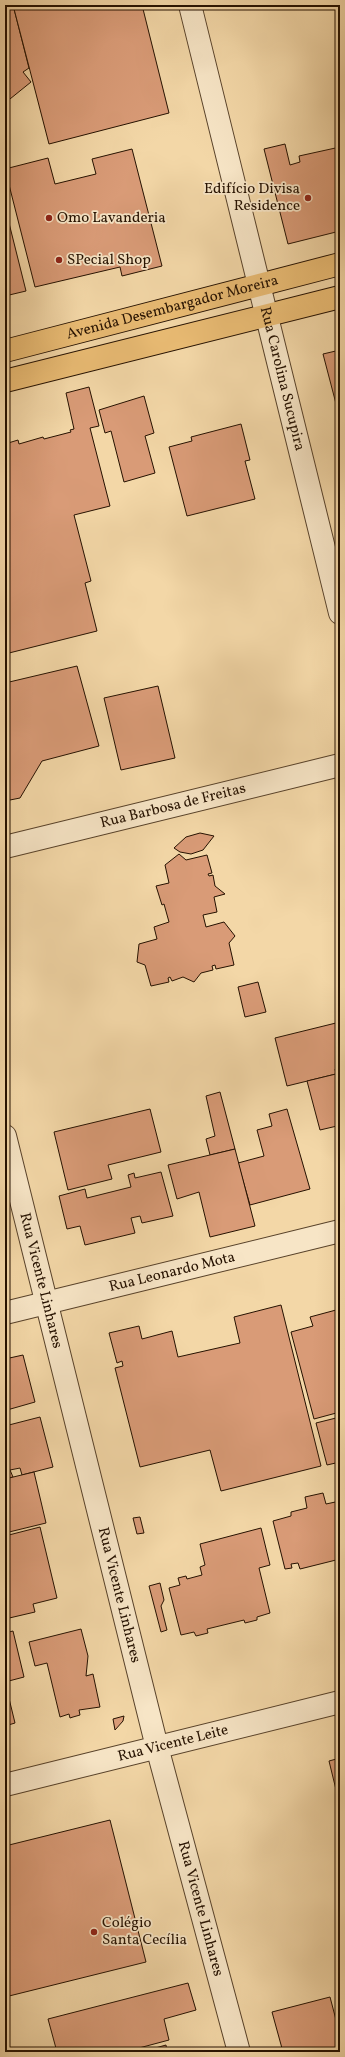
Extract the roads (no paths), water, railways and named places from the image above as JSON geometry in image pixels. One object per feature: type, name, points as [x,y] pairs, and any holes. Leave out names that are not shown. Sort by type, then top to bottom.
[{"type":"main road","name":"Avenida Desembargador Moreira","points":[[5,351],[258,284],[340,264]]},
{"type":"main road","name":"Avenida Desembargador Moreira","points":[[5,381],[340,297]]},
{"type":"street","name":"Rua Carolina Sucupira","points":[[190,5],[340,613]]},
{"type":"street","name":"Rua Barbosa de Freitas","points":[[5,847],[340,765]]},
{"type":"street","name":"Rua Vicente Linhares","points":[[5,1136],[157,1747],[239,2052]]},
{"type":"street","name":"Rua Leonardo Mota","points":[[5,1313],[340,1231]]},
{"type":"street","name":"Rua Vicente Leite","points":[[5,1785],[340,1702]]},
{"type":"place","name":"Edifício Divisa Residence","points":[[308,198]]},
{"type":"place","name":"Omo Lavanderia","points":[[49,218]]},
{"type":"place","name":"SPecial Shop","points":[[59,260]]},
{"type":"place","name":"Colégio Santa Cecília","points":[[94,1932]]}]
